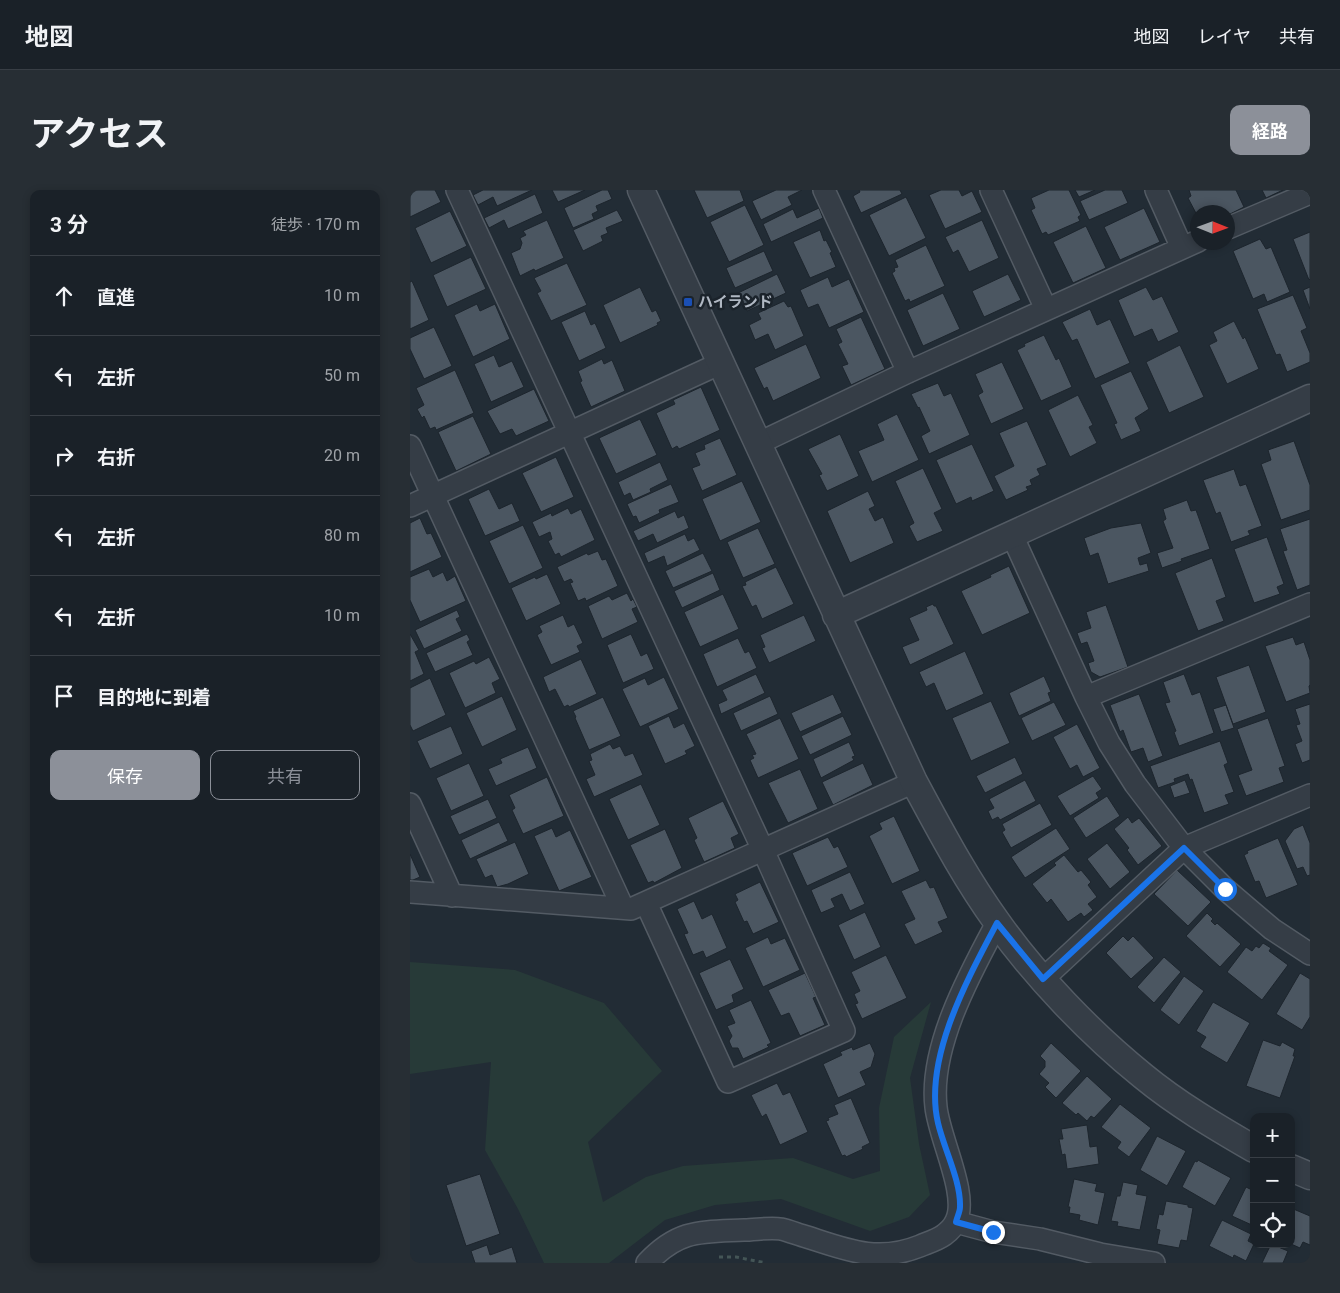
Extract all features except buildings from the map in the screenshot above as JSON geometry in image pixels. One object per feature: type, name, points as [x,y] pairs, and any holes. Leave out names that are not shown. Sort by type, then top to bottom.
[{"type":"street","points":[[457,190],[763,850],[844,1031],[728,1082],[646,903]]},
{"type":"street","points":[[641,190],[914,782],[956,860],[997,923],[1043,979],[1095,1034],[1143,1076],[1203,1119],[1250,1147]]},
{"type":"street","points":[[824,190],[908,372]]},
{"type":"street","points":[[991,190],[1046,309]]},
{"type":"street","points":[[758,444],[908,372],[1190,244],[1156,190]]},
{"type":"street","points":[[1235,225],[1310,193]]},
{"type":"street","points":[[410,506],[721,363]]},
{"type":"street","points":[[836,615],[1310,398]]},
{"type":"street","points":[[410,446],[623,908]]},
{"type":"street","points":[[1011,534],[1086,697],[1110,743],[1135,784],[1184,848],[1225,889],[1272,929],[1310,954]]},
{"type":"street","points":[[1086,697],[1310,604]]},
{"type":"street","points":[[410,892],[631,909],[914,782]]},
{"type":"street","points":[[1043,979],[1184,848],[1310,795]]},
{"type":"street","points":[[410,804],[452,896]]},
{"type":"street","points":[[647,1263],[675,1240],[696,1232],[781,1229],[861,1255],[880,1256],[909,1251],[943,1236],[956,1222],[960,1208],[959,1192],[938,1122],[935,1098],[937,1071],[950,1023],[966,982],[997,923]]},
{"type":"street","points":[[1295,1170],[1310,1176]]},
{"type":"street","points":[[956,1222],[993,1232],[1040,1239],[1100,1254],[1154,1263]]},
{"type":"green space","points":[[410,962],[515,970],[604,1003],[662,1071],[588,1142],[603,1202],[646,1177],[683,1166],[793,1158],[853,1179],[880,1171],[879,1108],[894,1037],[931,1002],[910,1078],[919,1144],[930,1195],[909,1217],[870,1231],[781,1199],[715,1205],[665,1220],[609,1263],[544,1263],[518,1209],[485,1150],[491,1062],[410,1074]]},
{"type":"place","name":"ハイランド","points":[[688,302]]},
{"type":"route","points":[[993,1232],[956,1222],[960,1208],[959,1192],[938,1122],[935,1098],[937,1071],[950,1023],[966,982],[997,923],[1043,979],[1184,848],[1225,889]]}]
